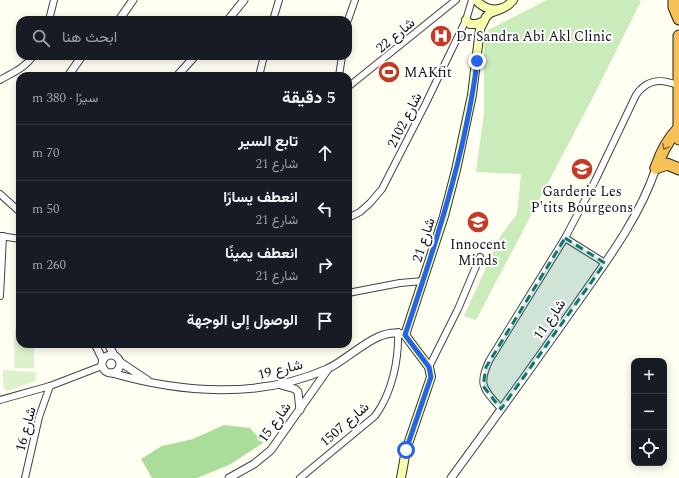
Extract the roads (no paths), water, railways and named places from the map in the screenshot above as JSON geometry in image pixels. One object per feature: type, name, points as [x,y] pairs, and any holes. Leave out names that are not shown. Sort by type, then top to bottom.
[{"type":"highway","points":[[674,0],[674,7],[679,17]]},
{"type":"highway","points":[[678,0],[679,17]]},
{"type":"highway","points":[[679,36],[679,140]]},
{"type":"highway","points":[[656,168],[662,152],[671,136],[678,128]]},
{"type":"highway","points":[[656,168],[667,164],[679,169]]},
{"type":"main road","points":[[476,0],[488,9],[501,9]]},
{"type":"main road","points":[[466,20],[470,24],[477,24],[482,22],[490,14],[514,1]]},
{"type":"main road","name":"شارع 21","points":[[402,333],[423,280],[444,216],[466,129],[475,77],[482,22]]},
{"type":"main road","points":[[401,478],[406,450],[431,377],[429,367],[402,333]]},
{"type":"street","points":[[50,16],[54,0]]},
{"type":"street","points":[[122,16],[133,0]]},
{"type":"street","points":[[231,16],[244,0]]},
{"type":"street","points":[[274,16],[279,0]]},
{"type":"street","points":[[349,16],[355,0]]},
{"type":"street","name":"شارع 22","points":[[352,84],[456,0]]},
{"type":"street","name":"شارع 2102","points":[[352,216],[360,212],[370,203],[382,189],[425,106],[466,20],[472,0]]},
{"type":"street","points":[[0,80],[21,68],[30,60]]},
{"type":"street","points":[[71,72],[79,60]]},
{"type":"street","points":[[181,72],[191,60]]},
{"type":"street","points":[[260,72],[263,60]]},
{"type":"street","points":[[340,72],[341,60]]},
{"type":"street","points":[[501,409],[483,386],[482,382],[486,368],[565,238],[595,181],[636,95],[640,88],[652,82],[664,81],[679,86]]},
{"type":"street","name":"شارع 11","points":[[451,478],[605,263],[639,208],[656,168]]},
{"type":"street","points":[[0,194],[16,208]]},
{"type":"street","points":[[0,296],[1,236],[16,238]]},
{"type":"street","points":[[565,238],[605,263]]},
{"type":"street","points":[[429,367],[458,309],[480,257]]},
{"type":"street","points":[[352,292],[423,280]]},
{"type":"street","name":"شارع 19","points":[[112,373],[150,382],[196,388],[258,388],[279,385],[328,369],[370,342],[389,333],[402,333]]},
{"type":"street","name":"شارع 1507","points":[[300,478],[375,416],[383,404],[390,385],[402,333]]},
{"type":"street","points":[[97,348],[106,371],[112,373],[117,370],[120,362]]},
{"type":"street","points":[[110,348],[120,362],[150,382]]},
{"type":"street","points":[[0,400],[50,386],[103,363],[108,355],[114,355]]},
{"type":"street","name":"شارع 15","points":[[229,478],[254,464],[271,450],[328,369]]},
{"type":"street","points":[[279,385],[288,386],[298,392],[300,410]]},
{"type":"street","name":"شارع 16","points":[[25,478],[36,429],[50,386]]},
{"type":"place","name":"Dr Sandra Abi Akl Clinic","points":[[441,36]]},
{"type":"place","name":"MAKfit","points":[[389,72]]},
{"type":"place","name":"Garderie Les P'tits Bourgeons","points":[[582,169]]},
{"type":"place","name":"Innocent Minds","points":[[478,222]]}]
